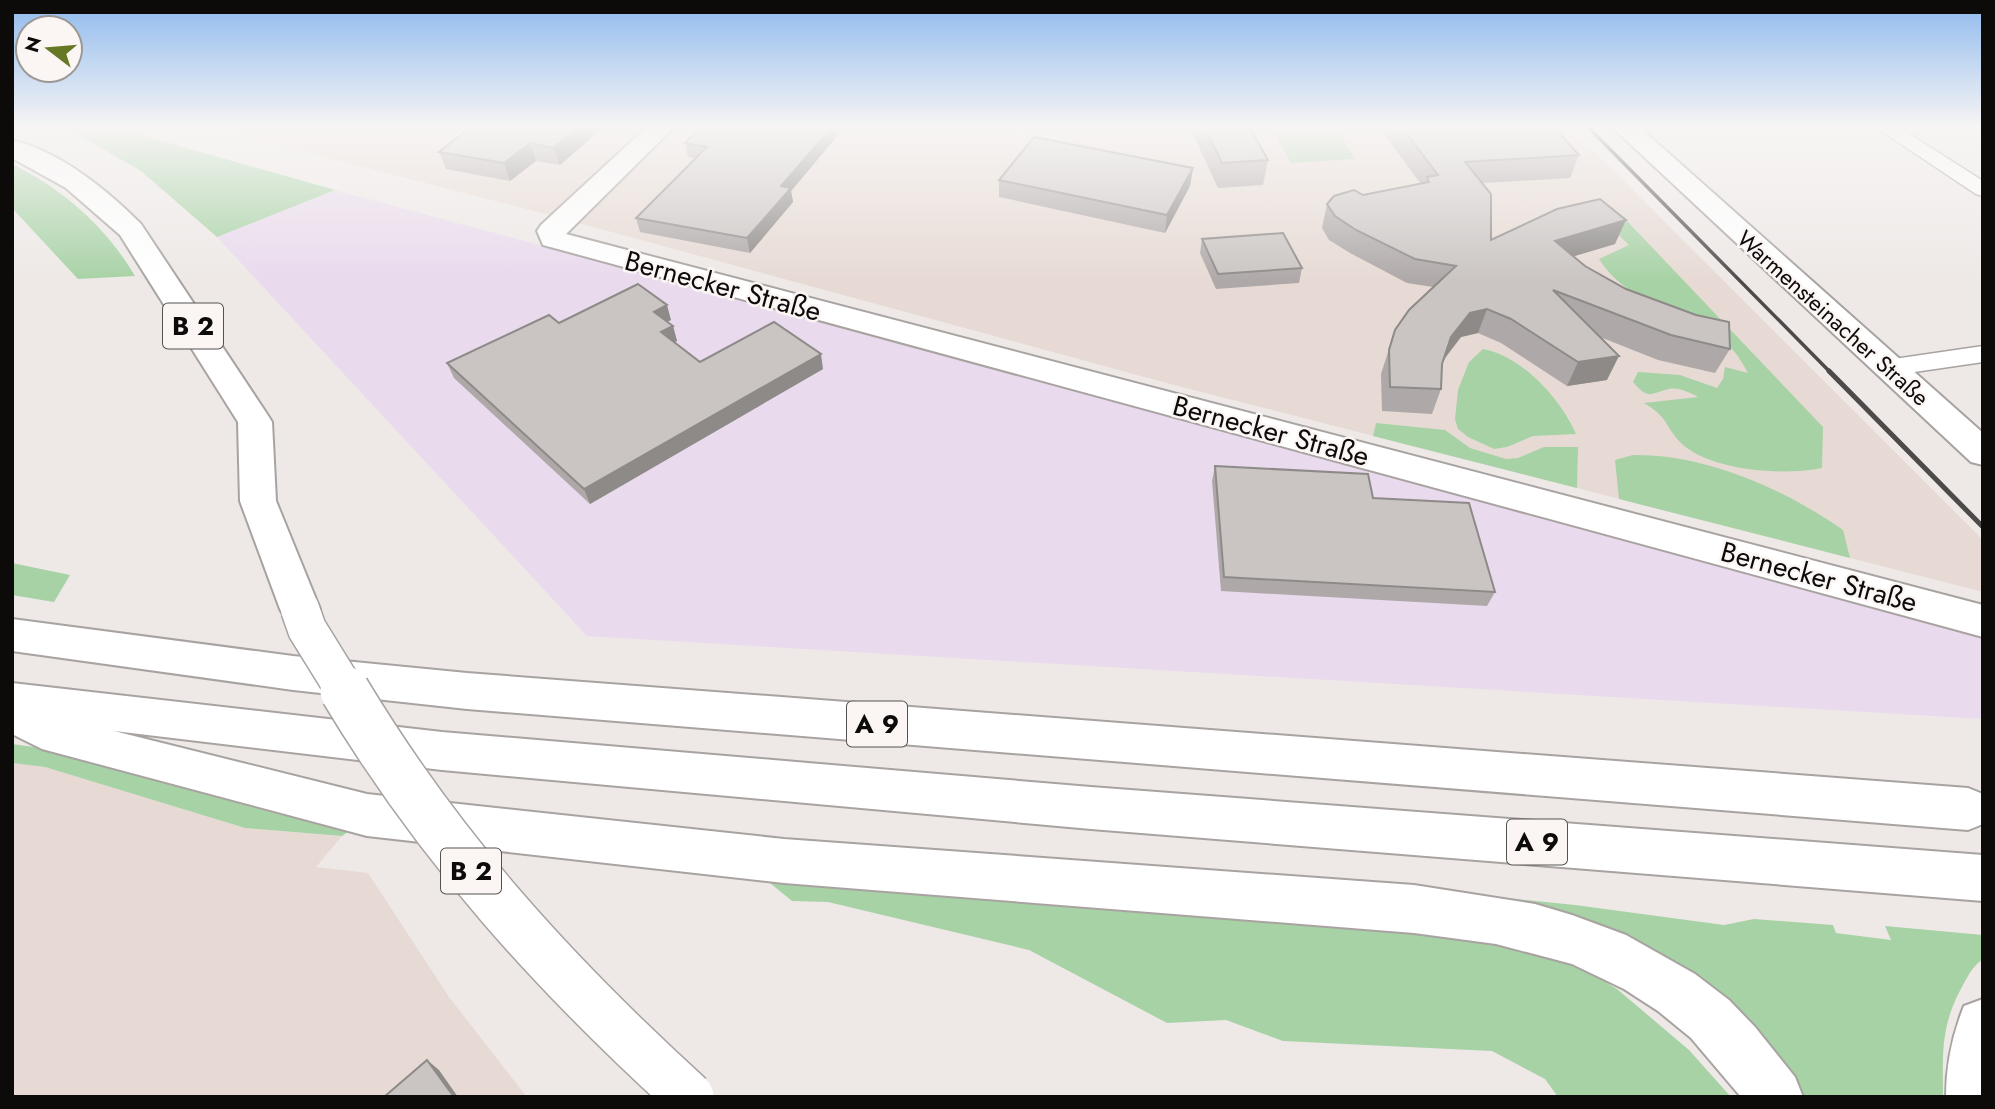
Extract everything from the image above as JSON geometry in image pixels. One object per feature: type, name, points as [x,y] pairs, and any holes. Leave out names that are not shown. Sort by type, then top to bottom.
[{"type":"main road","name":"B 2","points":[[69,178],[114,212],[151,260],[255,422],[258,501],[307,629],[382,753],[468,867],[578,992],[689,1097]]},
{"type":"main road","name":"Bernecker Straße","points":[[608,178],[554,228],[551,235],[559,242],[1983,621]]},
{"type":"main road","name":"Warmensteinacher Straße","points":[[1679,178],[1983,453]]},
{"type":"main road","name":"A 9","points":[[12,635],[293,673],[467,691],[1968,809]]},
{"type":"main road","name":"A 9","points":[[12,701],[442,751],[1063,805],[1983,878]]},
{"type":"main road","points":[[12,713],[58,736],[367,815],[797,862],[1486,916],[1540,928],[1625,961],[1675,990],[1712,1020],[1775,1097]]},
{"type":"main road","points":[[1974,1097],[1973,1069],[1983,1025]]},
{"type":"street","points":[[1964,178],[1983,190]]},
{"type":"street","points":[[1887,368],[1983,354]]},
{"type":"shaded area","points":[[405,178],[1621,178],[1983,540],[1983,592],[1170,384]]},
{"type":"shaded area","points":[[335,190],[1983,634],[1983,719],[587,636],[217,237]]},
{"type":"shaded area","points":[[12,763],[45,767],[245,828],[342,836],[316,867],[368,873],[449,997],[527,1097],[12,1097]]},
{"type":"green space","points":[[12,178],[37,178],[66,198],[97,226],[135,276],[78,279],[12,208]]},
{"type":"green space","points":[[149,178],[292,178],[335,190],[217,237]]},
{"type":"green space","points":[[1627,221],[1823,427],[1822,468],[1768,471],[1727,465],[1709,459],[1680,442],[1662,417],[1644,403],[1698,397],[1676,389],[1647,394],[1633,382],[1638,372],[1680,375],[1717,388],[1723,379],[1725,367],[1748,373],[1729,346],[1642,298],[1611,275],[1599,259],[1629,245],[1607,224]]},
{"type":"green space","points":[[1483,349],[1498,353],[1526,370],[1561,407],[1576,434],[1533,436],[1507,447],[1494,449],[1468,437],[1458,429],[1455,419],[1458,390],[1469,362]]},
{"type":"green space","points":[[1376,423],[1445,430],[1470,448],[1506,459],[1518,458],[1544,447],[1578,447],[1577,488],[1373,436]]},
{"type":"green space","points":[[1633,455],[1661,456],[1716,467],[1770,488],[1843,530],[1850,558],[1619,499],[1615,460]]},
{"type":"green space","points":[[12,563],[70,575],[54,602],[12,595]]},
{"type":"green space","points":[[12,744],[49,749],[268,810],[355,827],[342,836],[245,828],[45,767],[12,763]]},
{"type":"green space","points":[[753,869],[1462,935],[1554,951],[1617,989],[1689,1050],[1731,1097],[1558,1097],[1545,1079],[1492,1051],[1283,1041],[1226,1020],[1167,1023],[1029,950],[828,902],[792,901]]},
{"type":"green space","points":[[1388,886],[1575,905],[1724,925],[1754,919],[1833,925],[1836,933],[1891,940],[1885,926],[1983,935],[1983,959],[1969,974],[1950,1014],[1944,1040],[1943,1097],[1805,1097],[1748,1031]]},
{"type":"building","points":[[676,178],[788,178],[781,186],[791,188],[747,238],[636,218]]},
{"type":"building","points":[[1001,178],[1188,178],[1167,215],[999,180]]},
{"type":"building","points":[[1427,178],[1478,178],[1491,194],[1491,240],[1557,209],[1600,199],[1626,220],[1555,241],[1585,266],[1626,289],[1696,315],[1729,322],[1730,349],[1671,335],[1553,290],[1619,356],[1578,362],[1511,319],[1487,309],[1470,313],[1451,337],[1442,364],[1441,389],[1390,387],[1389,350],[1395,330],[1409,310],[1456,266],[1415,259],[1356,230],[1335,216],[1327,204],[1334,196],[1354,190],[1363,195],[1429,182]]},
{"type":"building","points":[[1283,233],[1302,268],[1218,274],[1202,239]]},
{"type":"building","points":[[638,284],[667,305],[654,312],[673,326],[661,332],[700,362],[774,322],[821,354],[584,489],[447,363],[549,315],[559,323]]},
{"type":"building","points":[[1215,466],[1368,474],[1373,498],[1469,503],[1495,592],[1224,577]]},
{"type":"building","points":[[427,1060],[454,1097],[384,1097]]},
{"type":"railway","points":[[1638,178],[1830,372]]},
{"type":"railway","points":[[1829,371],[1983,527]]}]
